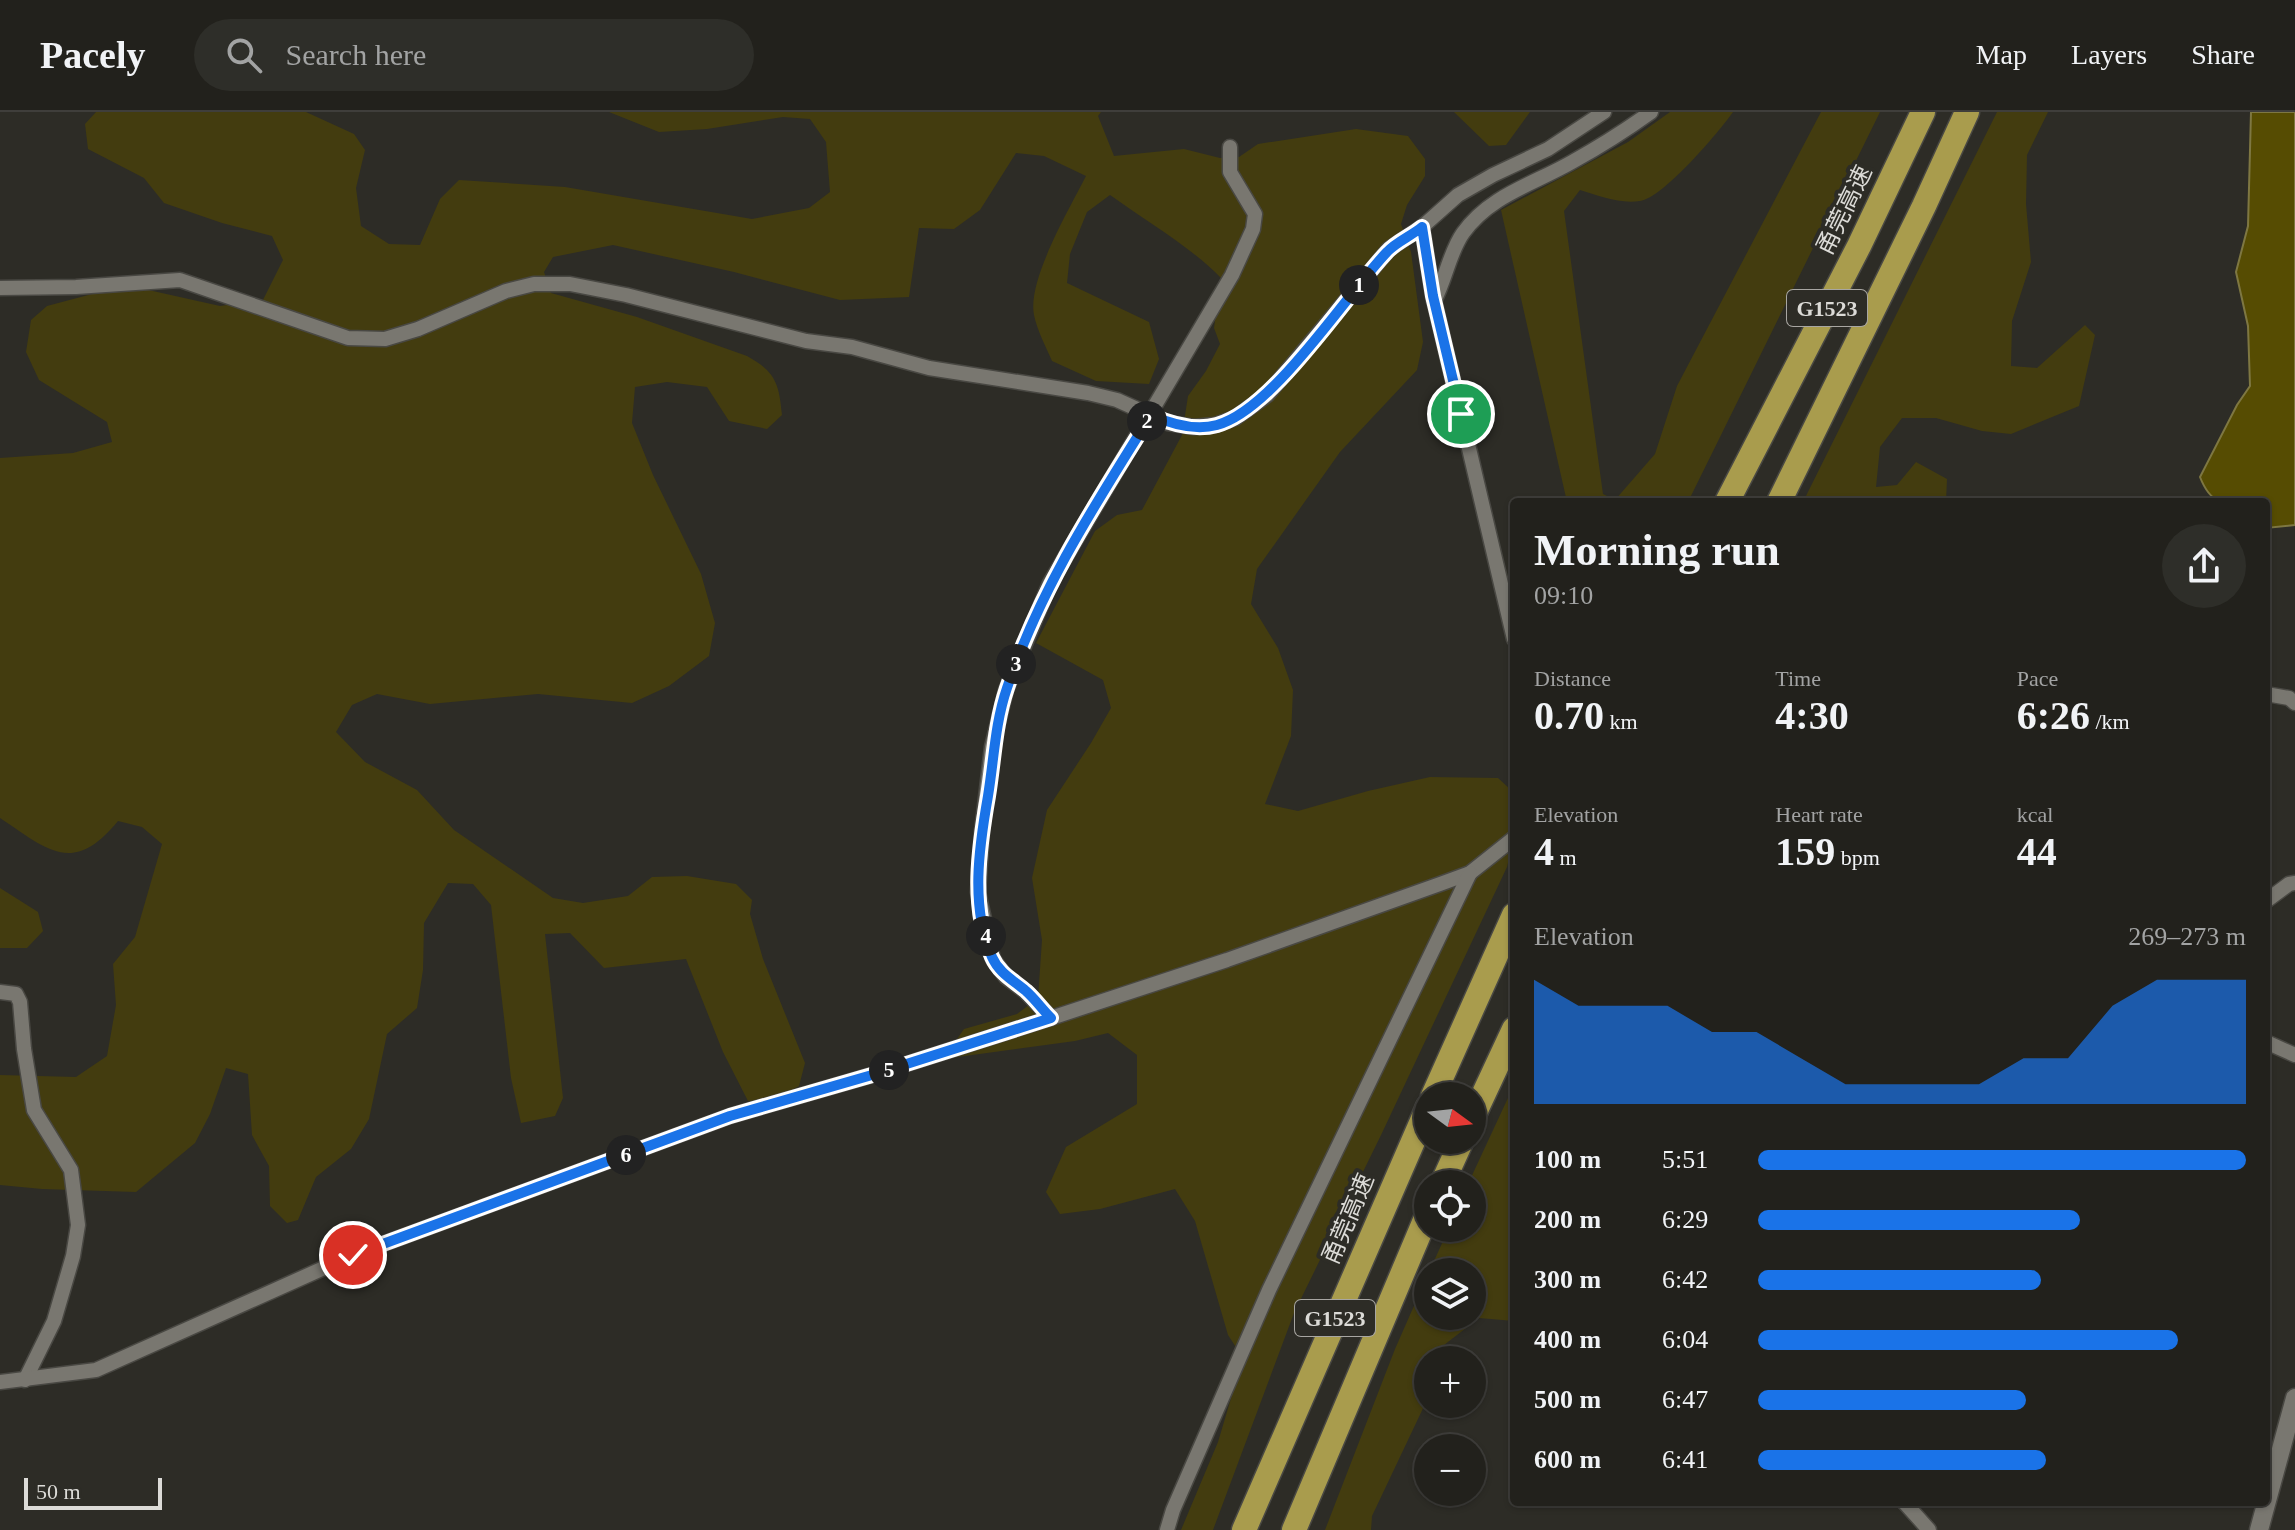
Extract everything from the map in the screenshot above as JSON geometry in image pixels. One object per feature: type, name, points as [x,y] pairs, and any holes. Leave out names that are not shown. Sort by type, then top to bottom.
[{"type":"highway","name":"甬莞高速","points":[[1729,498],[1859,246],[1923,112]]},
{"type":"highway","name":"G1523","points":[[1781,498],[1967,112]]},
{"type":"highway","points":[[1439,1082],[1510,924]]},
{"type":"highway","points":[[1486,1089],[1510,1038]]},
{"type":"highway","name":"甬莞高速","points":[[1244,1530],[1414,1139]]},
{"type":"highway","name":"G1523","points":[[1294,1530],[1416,1242]]},
{"type":"street","points":[[0,288],[180,280],[348,338],[385,339],[418,329],[506,291],[534,284],[570,284],[640,298],[806,341],[852,347],[929,368],[1088,393],[1117,400],[1168,423],[1194,427],[1215,425],[1235,418],[1267,395],[1389,249],[1422,227],[1458,195],[1548,149],[1604,112]]},
{"type":"street","points":[[1434,301],[1445,281],[1452,254],[1463,233],[1476,218],[1506,193],[1570,163],[1651,112]]},
{"type":"street","points":[[1051,1018],[1006,977],[993,959],[986,937],[978,892],[992,747],[1006,690],[1050,583],[1232,275],[1253,229],[1255,214],[1230,172],[1230,147]]},
{"type":"street","points":[[1422,227],[1434,301],[1510,622]]},
{"type":"street","points":[[2270,695],[2289,698],[2295,703]]},
{"type":"street","points":[[0,1382],[96,1370],[353,1255],[730,1116],[872,1075],[1227,960],[1470,873],[1510,841]]},
{"type":"street","points":[[1167,1530],[1269,1290],[1470,873]]},
{"type":"street","points":[[2270,898],[2295,883]]},
{"type":"street","points":[[0,992],[16,994],[20,1002],[34,1110],[71,1170],[78,1225],[73,1256],[54,1321],[25,1380]]},
{"type":"street","points":[[2270,1044],[2295,1055]]},
{"type":"street","points":[[2270,1490],[2295,1398]]},
{"type":"street","points":[[1913,1506],[1929,1530]]},
{"type":"street","points":[[2259,1530],[2266,1506]]},
{"type":"shaded area","points":[[96,112],[306,112],[354,134],[365,150],[356,188],[361,226],[389,244],[420,245],[440,199],[459,180],[565,187],[752,219],[809,208],[830,192],[826,142],[810,119],[783,117],[707,129],[659,132],[609,112],[1101,112],[1098,116],[1114,156],[1184,149],[1220,158],[1239,157],[1258,144],[1356,129],[1408,136],[1425,159],[1425,176],[1407,205],[1401,224],[1411,252],[1423,342],[1417,370],[1340,452],[1257,569],[1251,604],[1278,648],[1293,690],[1291,736],[1265,804],[1298,811],[1430,777],[1498,778],[1510,789],[1510,854],[1507,867],[1382,1133],[1294,1313],[1213,1530],[1181,1530],[1218,1442],[1243,1358],[1228,1335],[1195,1221],[1175,1189],[1100,1209],[1060,1214],[1046,1192],[1066,1147],[1137,1104],[1137,1055],[1108,1033],[1075,1041],[943,1059],[964,1029],[1017,1014],[1038,998],[1042,940],[1032,878],[1047,810],[1111,708],[1103,680],[1036,643],[1095,531],[1117,515],[1142,510],[1182,435],[1188,396],[1220,344],[1214,328],[1221,278],[1182,245],[1110,195],[1087,212],[1070,254],[1067,283],[1149,322],[1159,359],[1149,384],[1096,381],[1052,361],[1035,321],[1037,283],[1051,244],[1086,176],[1044,156],[1016,153],[980,210],[954,229],[919,228],[909,297],[840,300],[613,245],[553,257],[544,272],[551,293],[637,317],[747,356],[770,374],[777,387],[782,415],[767,429],[729,421],[707,387],[667,382],[635,387],[632,423],[653,475],[701,574],[715,623],[709,656],[669,686],[632,703],[538,694],[430,704],[377,694],[352,705],[336,732],[365,762],[417,790],[454,830],[553,898],[583,903],[628,896],[652,877],[687,876],[736,884],[752,900],[750,914],[763,959],[805,1063],[799,1086],[775,1099],[748,1101],[723,1052],[686,959],[604,968],[570,933],[545,934],[563,1098],[555,1116],[521,1123],[511,1078],[491,905],[473,884],[448,883],[424,923],[423,970],[417,1008],[387,1034],[369,1119],[351,1149],[316,1177],[298,1220],[287,1223],[270,1206],[269,1166],[252,1135],[248,1074],[226,1068],[210,1114],[195,1143],[136,1192],[0,1185],[0,1075],[76,1077],[107,1056],[116,1005],[113,964],[135,937],[162,844],[142,827],[118,821],[87,848],[74,853],[60,852],[32,840],[0,818],[0,458],[73,453],[112,442],[107,422],[39,380],[26,352],[31,320],[47,306],[126,285],[220,306],[263,300],[283,260],[272,236],[164,203],[144,178],[88,149],[85,124]]},
{"type":"shaded area","points":[[1454,112],[1530,112],[1506,145],[1489,146]]},
{"type":"shaded area","points":[[1670,112],[1733,112],[1690,163],[1650,197],[1625,201],[1580,190],[1564,211],[1603,494],[1611,498],[1566,498],[1501,210],[1628,142]]},
{"type":"shaded area","points":[[1821,112],[1880,112],[1690,498],[1617,498],[1655,454],[1677,386]]},
{"type":"shaded area","points":[[1997,112],[2048,112],[2027,155],[2026,204],[2031,262],[2012,321],[2011,366],[2037,368],[2085,325],[2095,335],[2079,406],[2011,434],[1982,431],[1936,418],[1902,418],[1880,447],[1876,487],[1897,485],[1916,462],[1947,479],[1946,498],[1805,498]]},
{"type":"shaded area","points":[[2251,112],[2295,112],[2295,525],[2270,528],[2270,498],[2214,498],[2200,477],[2250,386],[2248,326],[2236,272],[2248,226]]},
{"type":"shaded area","points":[[0,888],[38,912],[43,931],[27,948],[0,948]]},
{"type":"shaded area","points":[[1510,1094],[1510,1321],[1486,1319],[1486,1258],[1435,1258],[1443,1242],[1486,1242],[1486,1170],[1475,1170],[1482,1154],[1486,1154],[1486,1145]]},
{"type":"shaded area","points":[[1414,1306],[1414,1330],[1463,1330],[1444,1346],[1414,1346],[1414,1418],[1418,1418],[1372,1516],[1371,1530],[1325,1530]]},
{"type":"route","points":[[353,1255],[730,1116],[1051,1018],[1006,977],[993,959],[986,937],[978,892],[992,747],[1006,690],[1050,583],[1151,415],[1168,423],[1194,427],[1215,425],[1235,418],[1267,395],[1389,249],[1422,227],[1433,296],[1461,414]]}]
